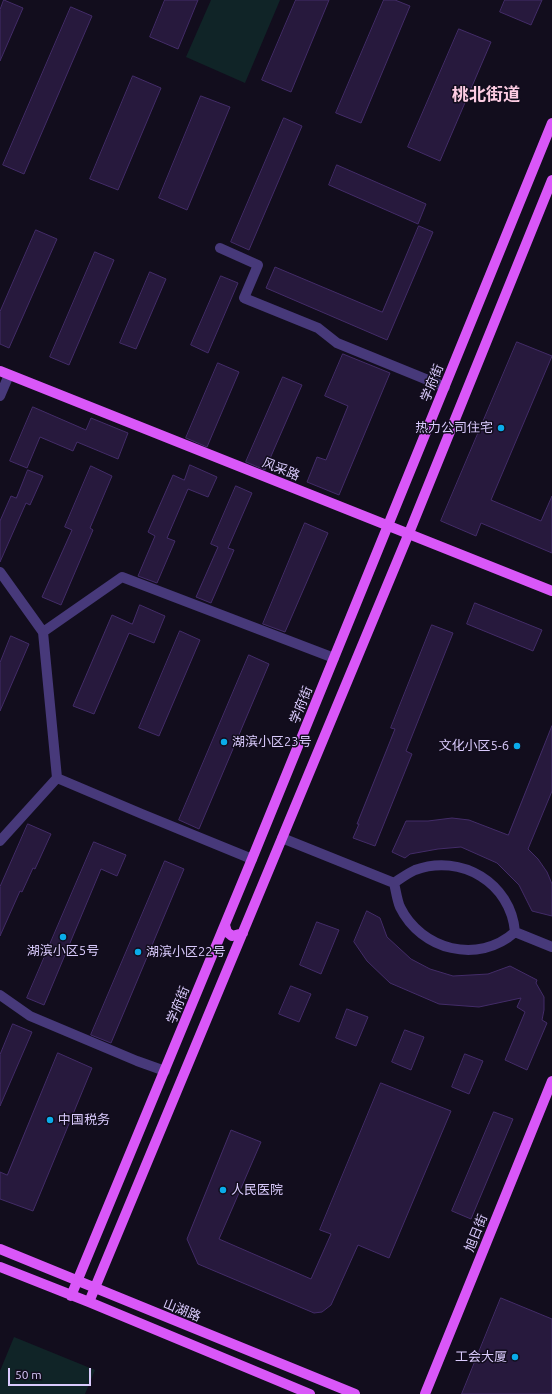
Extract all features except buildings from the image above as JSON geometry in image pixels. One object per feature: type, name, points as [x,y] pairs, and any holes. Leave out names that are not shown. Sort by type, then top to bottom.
[{"type":"main road","name":"学府街","points":[[71,1296],[225,925],[552,123]]},
{"type":"main road","points":[[89,1302],[244,933],[409,533],[552,180]]},
{"type":"main road","name":"风采路","points":[[4,373],[552,591]]},
{"type":"main road","points":[[225,925],[227,932],[232,936],[244,933]]},
{"type":"main road","name":"旭日街","points":[[424,1394],[552,1081]]},
{"type":"main road","name":"山湖路","points":[[0,1249],[355,1394]]},
{"type":"main road","points":[[0,1267],[89,1302],[310,1394]]},
{"type":"street","points":[[220,248],[258,265],[244,298],[318,328],[337,343],[445,387]]},
{"type":"street","points":[[0,396],[4,373]]},
{"type":"street","points":[[0,572],[43,632],[57,778],[0,841]]},
{"type":"street","points":[[43,632],[122,577],[334,658]]},
{"type":"street","points":[[57,778],[252,859]]},
{"type":"street","points":[[282,838],[394,883]]},
{"type":"street","points":[[394,883],[414,870],[431,866],[453,866],[468,870],[485,877],[494,886],[512,914],[515,932]]},
{"type":"street","points":[[394,883],[400,906],[409,921],[424,936],[438,944],[455,950],[474,950],[500,942],[515,932]]},
{"type":"street","points":[[515,932],[552,947]]},
{"type":"street","points":[[0,995],[30,1016],[137,1061],[165,1071]]},
{"type":"green space","points":[[211,0],[280,0],[245,83],[186,57]]},
{"type":"green space","points":[[14,1337],[95,1370],[85,1394],[0,1394],[0,1371]]},
{"type":"place","name":"热力公司住宅","points":[[501,428]]},
{"type":"place","name":"湖滨小区23号","points":[[224,742]]},
{"type":"place","name":"文化小区5-6","points":[[517,746]]},
{"type":"place","name":"湖滨小区5号","points":[[63,937]]},
{"type":"place","name":"湖滨小区22号","points":[[138,952]]},
{"type":"place","name":"中国税务","points":[[50,1120]]},
{"type":"place","name":"人民医院","points":[[223,1190]]},
{"type":"place","name":"工会大厦","points":[[515,1357]]},
{"type":"district","name":"桃北街道","points":[[486,94]]}]
